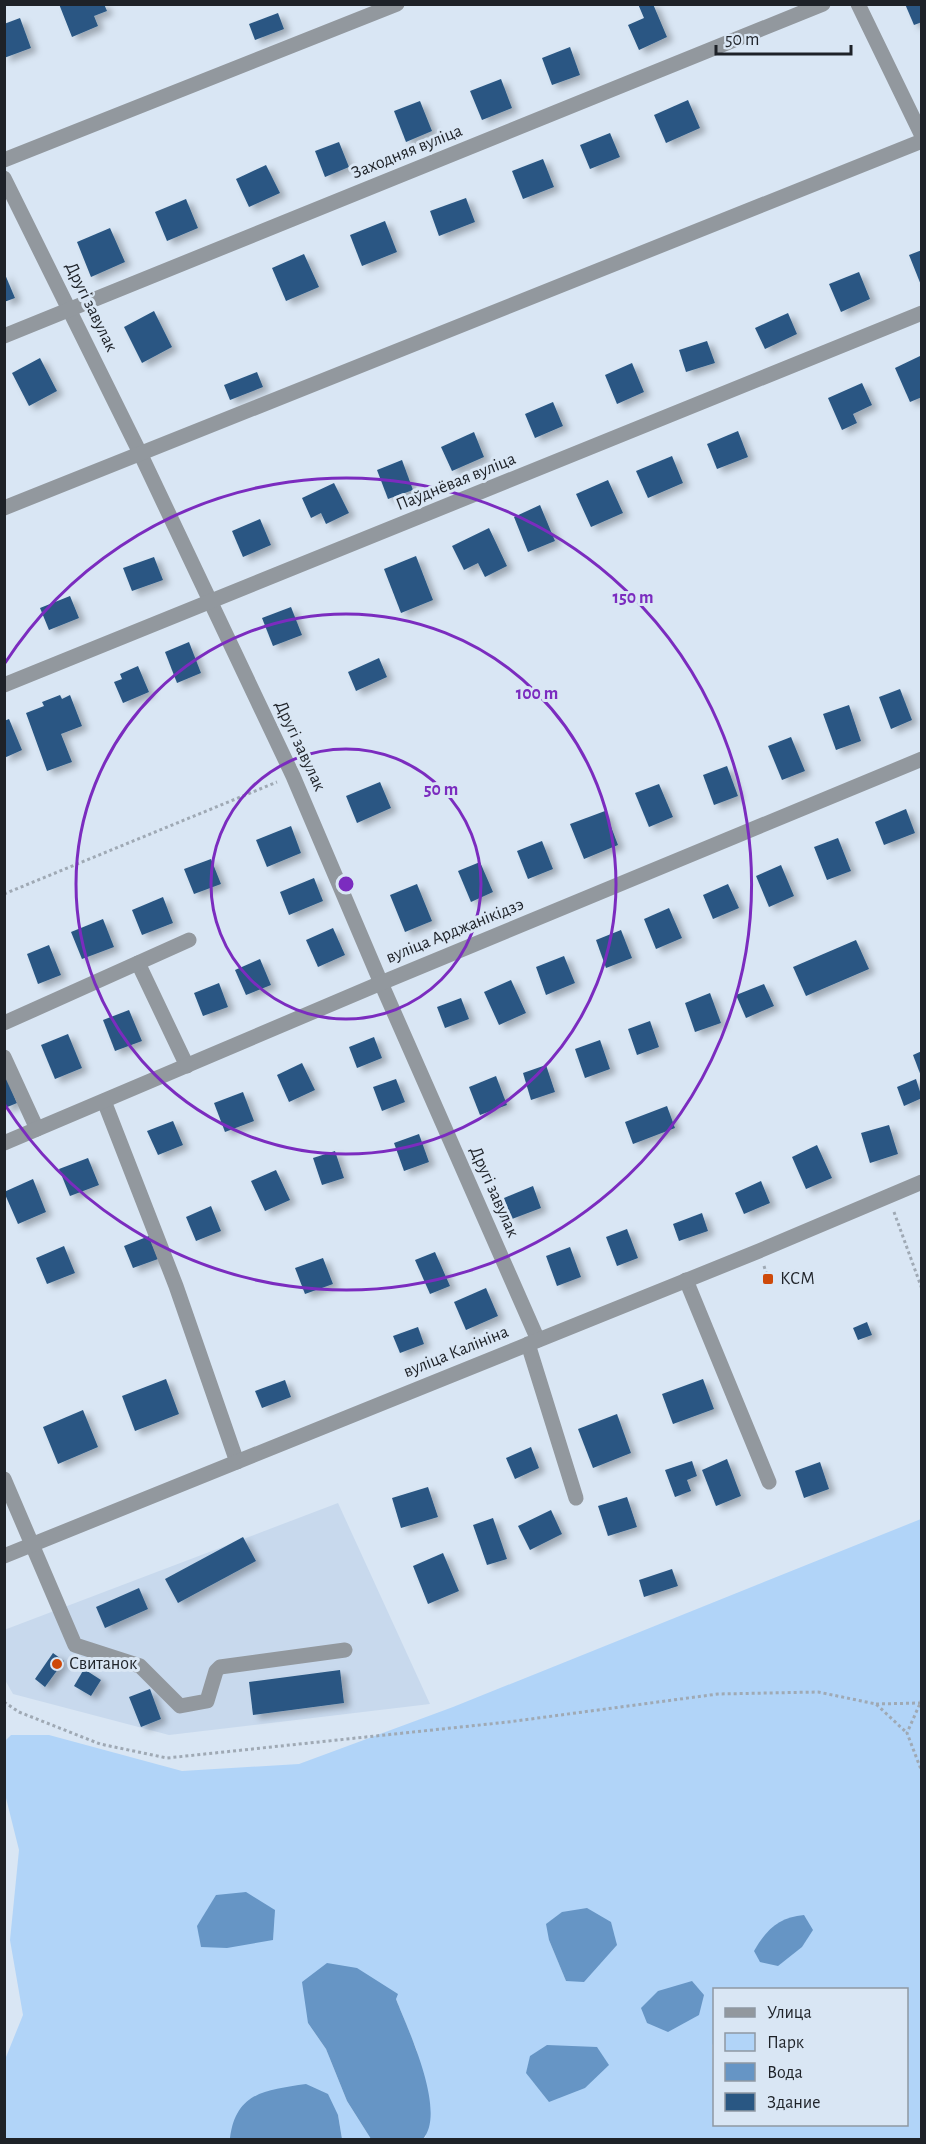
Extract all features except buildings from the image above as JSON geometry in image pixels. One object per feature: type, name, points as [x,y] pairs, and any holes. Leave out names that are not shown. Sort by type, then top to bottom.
[{"type":"street","points":[[4,160],[397,4]]},
{"type":"street","name":"Заходняя вуліца","points":[[4,336],[824,4]]},
{"type":"street","points":[[858,4],[921,136]]},
{"type":"street","points":[[4,508],[921,141]]},
{"type":"street","name":"Другі завулак","points":[[4,178],[140,453],[293,776],[533,1342],[576,1498]]},
{"type":"street","name":"Паўднёвая вуліца","points":[[4,685],[211,603],[921,313]]},
{"type":"street","name":"вуліца Арджанікідзэ","points":[[4,1143],[381,983],[921,759]]},
{"type":"street","points":[[4,1023],[189,940]]},
{"type":"street","points":[[138,963],[187,1066]]},
{"type":"street","points":[[4,1057],[37,1129]]},
{"type":"street","points":[[104,1101],[172,1275],[237,1462]]},
{"type":"street","name":"вуліца Калініна","points":[[4,1556],[686,1280],[921,1182]]},
{"type":"street","points":[[686,1280],[769,1482]]},
{"type":"street","points":[[4,1479],[75,1645],[140,1666],[180,1706],[207,1701],[216,1671],[220,1667],[345,1650]]},
{"type":"path","points":[[4,894],[293,776]]},
{"type":"path","points":[[888,1197],[921,1289]]},
{"type":"path","points":[[4,1702],[19,1712],[100,1744],[167,1758],[496,1724],[718,1694],[818,1692],[876,1704],[921,1702],[907,1732]]},
{"type":"path","points":[[876,1704],[907,1732],[921,1772]]},
{"type":"shaded area","points":[[338,1503],[430,1704],[169,1735],[13,1694],[5,1680],[4,1630]]},
{"type":"green space","points":[[921,1519],[921,2139],[423,2139],[426,2136],[417,2051],[396,1999],[308,2023],[326,2049],[347,2101],[371,2139],[342,2139],[338,2115],[231,2139],[5,2139],[4,2062],[23,2015],[10,1940],[19,1850],[5,1794],[5,1741],[11,1735],[49,1735],[182,1771],[299,1764],[453,1707]],"holes":[[[549,1940],[584,1981],[566,1981]]]},
{"type":"water","points":[[246,1892],[275,1910],[273,1940],[227,1948],[201,1947],[197,1926],[216,1895]]},
{"type":"water","points":[[587,1908],[611,1922],[617,1945],[584,1982],[566,1981],[549,1940],[546,1924],[562,1912]]},
{"type":"water","points":[[804,1915],[813,1930],[802,1947],[778,1966],[760,1962],[754,1951],[763,1937],[780,1922]]},
{"type":"water","points":[[327,1963],[357,1968],[398,1994],[396,1999],[423,2070],[428,2091],[431,2110],[429,2126],[423,2139],[371,2139],[347,2101],[326,2049],[308,2023],[302,1982]]},
{"type":"water","points":[[692,1981],[704,1995],[699,2015],[668,2032],[647,2023],[641,2008],[658,1991]]},
{"type":"water","points":[[547,2045],[597,2047],[609,2065],[585,2088],[549,2102],[526,2073],[530,2056]]},
{"type":"water","points":[[306,2084],[328,2094],[338,2115],[342,2139],[230,2138],[233,2123],[246,2102],[255,2096],[278,2088]]},
{"type":"place","name":"КСМ","points":[[768,1279]]},
{"type":"place","name":"Свитанок","points":[[57,1664]]}]
